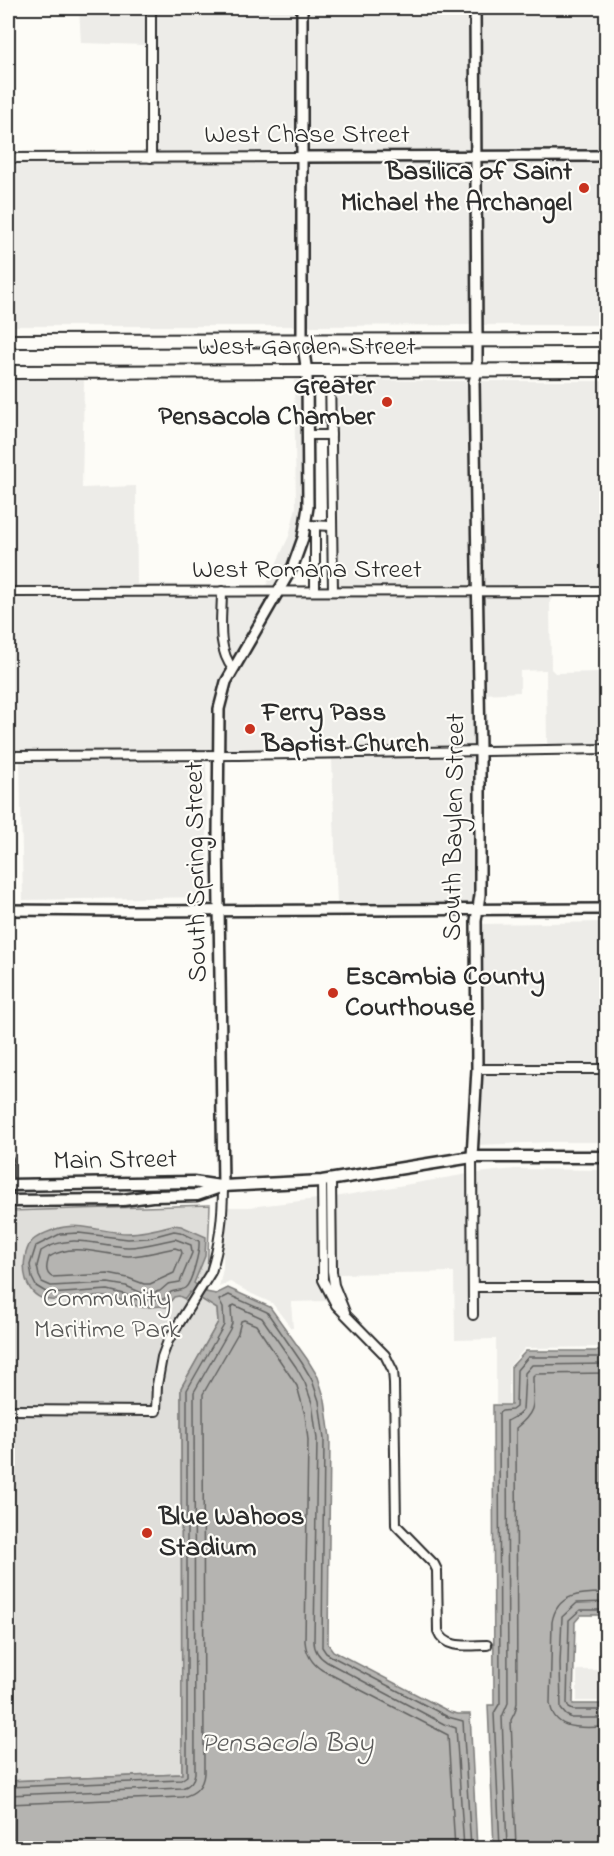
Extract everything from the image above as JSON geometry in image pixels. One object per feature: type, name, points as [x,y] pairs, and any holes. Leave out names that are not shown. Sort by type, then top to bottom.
[{"type":"main road","name":"West Garden Street","points":[[8,340],[606,340]]},
{"type":"main road","name":"West Garden Street","points":[[8,372],[606,370]]},
{"type":"main road","points":[[8,1201],[123,1200],[152,1196],[197,1195],[223,1186],[326,1180],[472,1156],[606,1157]]},
{"type":"main road","name":"Main Street","points":[[8,1185],[193,1182],[223,1186]]},
{"type":"street","points":[[151,8],[151,158]]},
{"type":"street","name":"South Spring Street","points":[[302,8],[302,340],[307,372],[308,507],[315,591]]},
{"type":"street","name":"South Baylen Street","points":[[473,1315],[472,1156],[477,1069],[476,921],[480,895],[474,382],[477,371],[475,8]]},
{"type":"street","name":"West Chase Street","points":[[8,158],[606,156]]},
{"type":"street","points":[[330,371],[333,591]]},
{"type":"street","points":[[307,435],[331,435]]},
{"type":"street","points":[[310,525],[332,526]]},
{"type":"street","name":"South Spring Street","points":[[8,1410],[156,1411],[157,1385],[162,1357],[168,1341],[211,1272],[222,1216],[223,1186],[219,710],[221,695],[233,669],[279,591],[310,525]]},
{"type":"street","points":[[222,591],[222,646],[224,655],[233,669]]},
{"type":"street","name":"West Romana Street","points":[[8,592],[606,591]]},
{"type":"street","points":[[8,756],[606,749]]},
{"type":"street","points":[[8,910],[606,909]]},
{"type":"street","points":[[477,1069],[606,1069]]},
{"type":"street","points":[[8,1159],[8,1192]]},
{"type":"street","points":[[326,1180],[327,1261],[323,1280],[332,1299],[382,1352],[393,1371],[395,1521],[399,1530],[434,1564],[437,1570],[440,1636],[444,1641],[452,1644],[487,1645]]},
{"type":"street","points":[[327,1261],[345,1312]]},
{"type":"street","points":[[323,1280],[334,1279]]},
{"type":"street","points":[[473,1287],[606,1287]]},
{"type":"shaded area","points":[[79,8],[146,8],[146,45],[81,43]]},
{"type":"shaded area","points":[[155,8],[297,8],[297,152],[156,152]]},
{"type":"shaded area","points":[[306,8],[470,8],[471,152],[306,152]]},
{"type":"shaded area","points":[[479,8],[606,8],[606,151],[480,152]]},
{"type":"shaded area","points":[[606,161],[606,325],[481,325],[480,162]]},
{"type":"shaded area","points":[[297,162],[297,326],[8,326],[8,163]]},
{"type":"shaded area","points":[[306,162],[471,162],[472,325],[306,326]]},
{"type":"shaded area","points":[[8,380],[84,380],[82,488],[136,486],[137,584],[266,586],[289,536],[296,507],[294,380],[302,380],[303,507],[299,537],[290,563],[276,586],[8,587]]},
{"type":"shaded area","points":[[335,380],[470,381],[473,586],[337,586]]},
{"type":"shaded area","points":[[479,381],[606,381],[606,585],[482,586]]},
{"type":"shaded area","points":[[281,596],[473,596],[475,745],[223,750],[223,710],[230,684]]},
{"type":"shaded area","points":[[482,596],[554,596],[550,601],[551,669],[555,673],[602,672],[606,667],[606,744],[547,745],[546,670],[520,671],[520,692],[483,694]]},
{"type":"shaded area","points":[[602,596],[606,596],[606,667],[604,599]]},
{"type":"shaded area","points":[[8,597],[217,597],[217,648],[227,670],[217,694],[214,709],[214,750],[8,750]]},
{"type":"shaded area","points":[[226,597],[270,597],[232,661],[226,645]]},
{"type":"shaded area","points":[[475,756],[474,904],[337,905],[332,758]]},
{"type":"shaded area","points":[[20,761],[206,763],[208,897],[23,900]]},
{"type":"shaded area","points":[[606,922],[606,1064],[481,1064],[480,924]]},
{"type":"shaded area","points":[[606,1074],[606,1142],[477,1145],[481,1075]]},
{"type":"shaded area","points":[[515,1169],[606,1170],[606,1282],[478,1282],[477,1173]]},
{"type":"shaded area","points":[[468,1174],[469,1321],[478,1320],[478,1293],[606,1292],[606,1347],[525,1348],[509,1367],[509,1404],[496,1404],[496,1339],[455,1340],[454,1272],[337,1274],[335,1197]]},
{"type":"shaded area","points":[[317,1199],[319,1281],[328,1301],[291,1302],[293,1328],[291,1328],[272,1303],[230,1282],[219,1287],[223,1268],[227,1207],[249,1207]]},
{"type":"shaded area","points":[[577,1670],[606,1670],[606,1701],[577,1701]]},
{"type":"green space","name":"Community Maritime Park","points":[[210,1205],[206,1300],[217,1309],[218,1322],[181,1388],[182,1774],[8,1781],[8,1211]]},
{"type":"water","name":"Pensacola Bay","points":[[173,1225],[206,1237],[205,1256],[194,1283],[206,1292],[216,1294],[228,1288],[270,1307],[318,1377],[325,1400],[330,1438],[328,1644],[333,1651],[450,1712],[470,1714],[477,1848],[8,1848],[8,1781],[182,1774],[181,1388],[218,1322],[217,1309],[190,1292],[185,1299],[179,1296],[174,1297],[166,1307],[140,1307],[102,1296],[50,1300],[34,1293],[29,1287],[24,1271],[26,1253],[31,1242],[56,1229],[74,1226],[134,1233]]},
{"type":"water","points":[[526,1351],[606,1351],[606,1614],[581,1615],[575,1622],[573,1704],[606,1704],[606,1848],[494,1848],[488,1705],[494,1705],[493,1405],[511,1405],[511,1367]]},
{"type":"place","name":"Basilica of Saint Michael the Archangel","points":[[584,188]]},
{"type":"place","name":"Greater Pensacola Chamber","points":[[387,402]]},
{"type":"place","name":"Ferry Pass Baptist Church","points":[[250,729]]},
{"type":"place","name":"Escambia County Courthouse","points":[[333,993]]},
{"type":"place","name":"Blue Wahoos Stadium","points":[[147,1533]]}]
